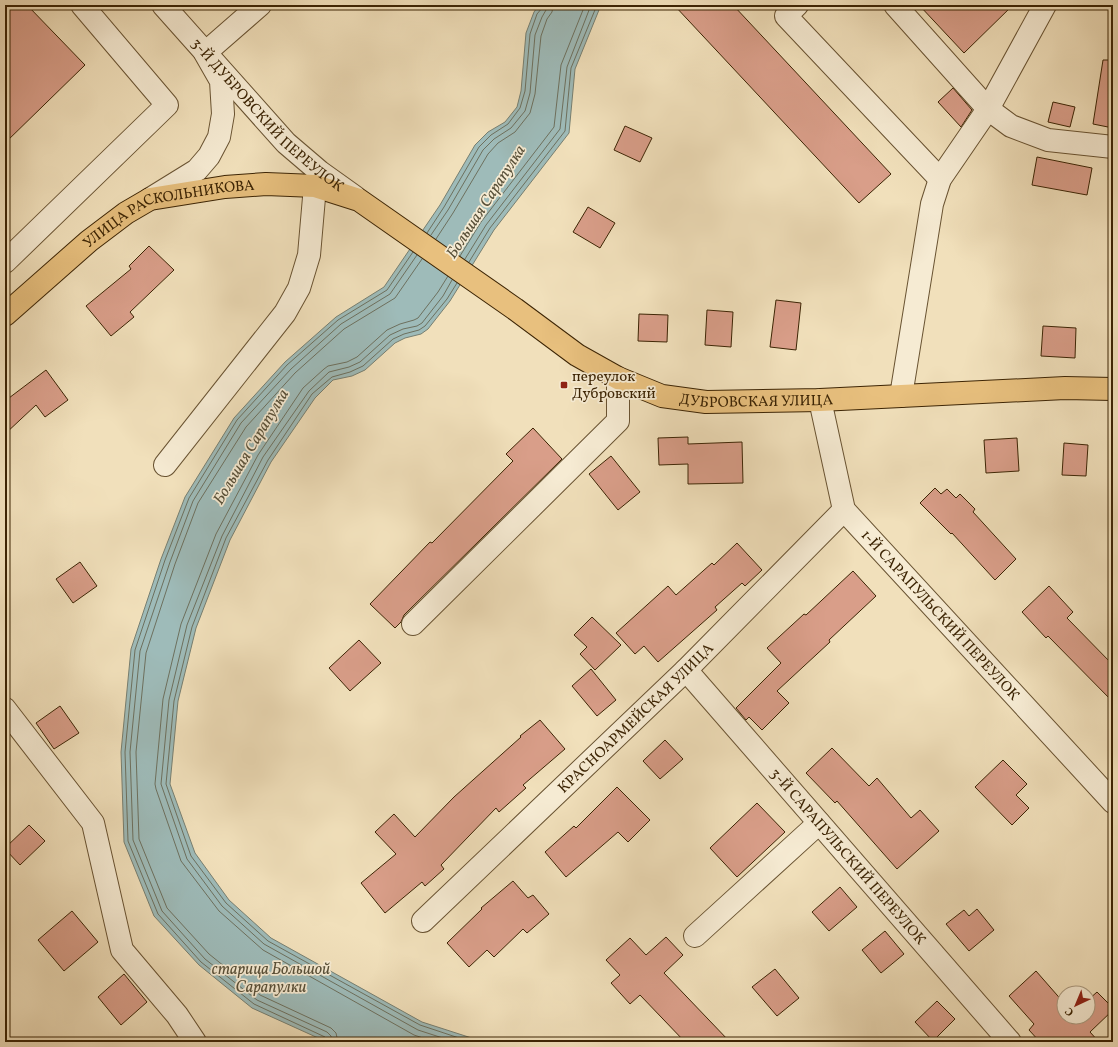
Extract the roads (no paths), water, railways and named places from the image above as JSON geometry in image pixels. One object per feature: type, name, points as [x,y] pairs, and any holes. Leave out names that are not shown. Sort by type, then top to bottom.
[{"type":"main road","name":"УЛИЦА РАСКОЛЬНИКОВА","points":[[5,315],[89,241],[126,214],[150,199],[225,187],[266,184],[315,186],[359,200]]},
{"type":"main road","name":"3-Й ДУБРОВСКИЙ ПЕРЕУЛОК","points":[[359,200],[381,215]]},
{"type":"main road","name":"ДУБРОВСКАЯ УЛИЦА","points":[[381,215],[515,309],[577,355],[618,378],[662,396],[706,402],[820,400],[1065,388],[1113,389]]},
{"type":"street","points":[[5,262],[167,105],[82,5]]},
{"type":"street","name":"3-Й ДУБРОВСКИЙ ПЕРЕУЛОК","points":[[163,5],[286,142],[320,172],[359,200]]},
{"type":"street","points":[[150,199],[197,170],[209,156],[219,137],[223,114],[220,81],[205,53],[260,5]]},
{"type":"street","points":[[797,5],[786,16],[940,179]]},
{"type":"street","points":[[895,5],[988,109],[1011,126],[1048,140],[1113,146]]},
{"type":"street","points":[[901,396],[932,204],[940,179],[988,109],[1045,5]]},
{"type":"street","points":[[166,466],[285,313],[299,288],[309,255],[315,186]]},
{"type":"street","points":[[413,624],[618,421],[618,378]]},
{"type":"street","points":[[820,400],[844,510]]},
{"type":"street","name":"КРАСНОАРМЕЙСКАЯ УЛИЦА","points":[[423,922],[686,670],[844,510]]},
{"type":"street","name":"1-Й САРАПУЛЬСКИЙ ПЕРЕУЛОК","points":[[844,510],[1113,802]]},
{"type":"street","name":"3-Й САРАПУЛЬСКИЙ ПЕРЕУЛОК","points":[[686,670],[1010,1042]]},
{"type":"street","points":[[5,709],[93,823],[122,950],[177,1015],[195,1042]]},
{"type":"street","points":[[695,936],[819,822]]},
{"type":"water","name":"старица Большой Сарапулки","points":[[539,5],[601,5],[575,69],[569,133],[494,230],[450,301],[428,329],[421,334],[405,338],[395,343],[365,370],[352,376],[333,380],[315,398],[271,462],[230,540],[196,628],[178,701],[170,784],[195,853],[229,900],[271,938],[422,1022],[484,1042],[327,1042],[252,1008],[199,965],[154,916],[124,842],[121,752],[131,649],[161,559],[185,497],[234,418],[285,362],[336,317],[384,287],[440,205],[475,145],[488,132],[505,122],[517,107],[521,91],[526,33],[534,12]]},
{"type":"place","name":"переулок Дубровский","points":[[564,385]]},
{"type":"water label","name":"Большая Сарапулка","points":[[485,201]]},
{"type":"water label","name":"Большая Сарапулка","points":[[250,446]]}]
